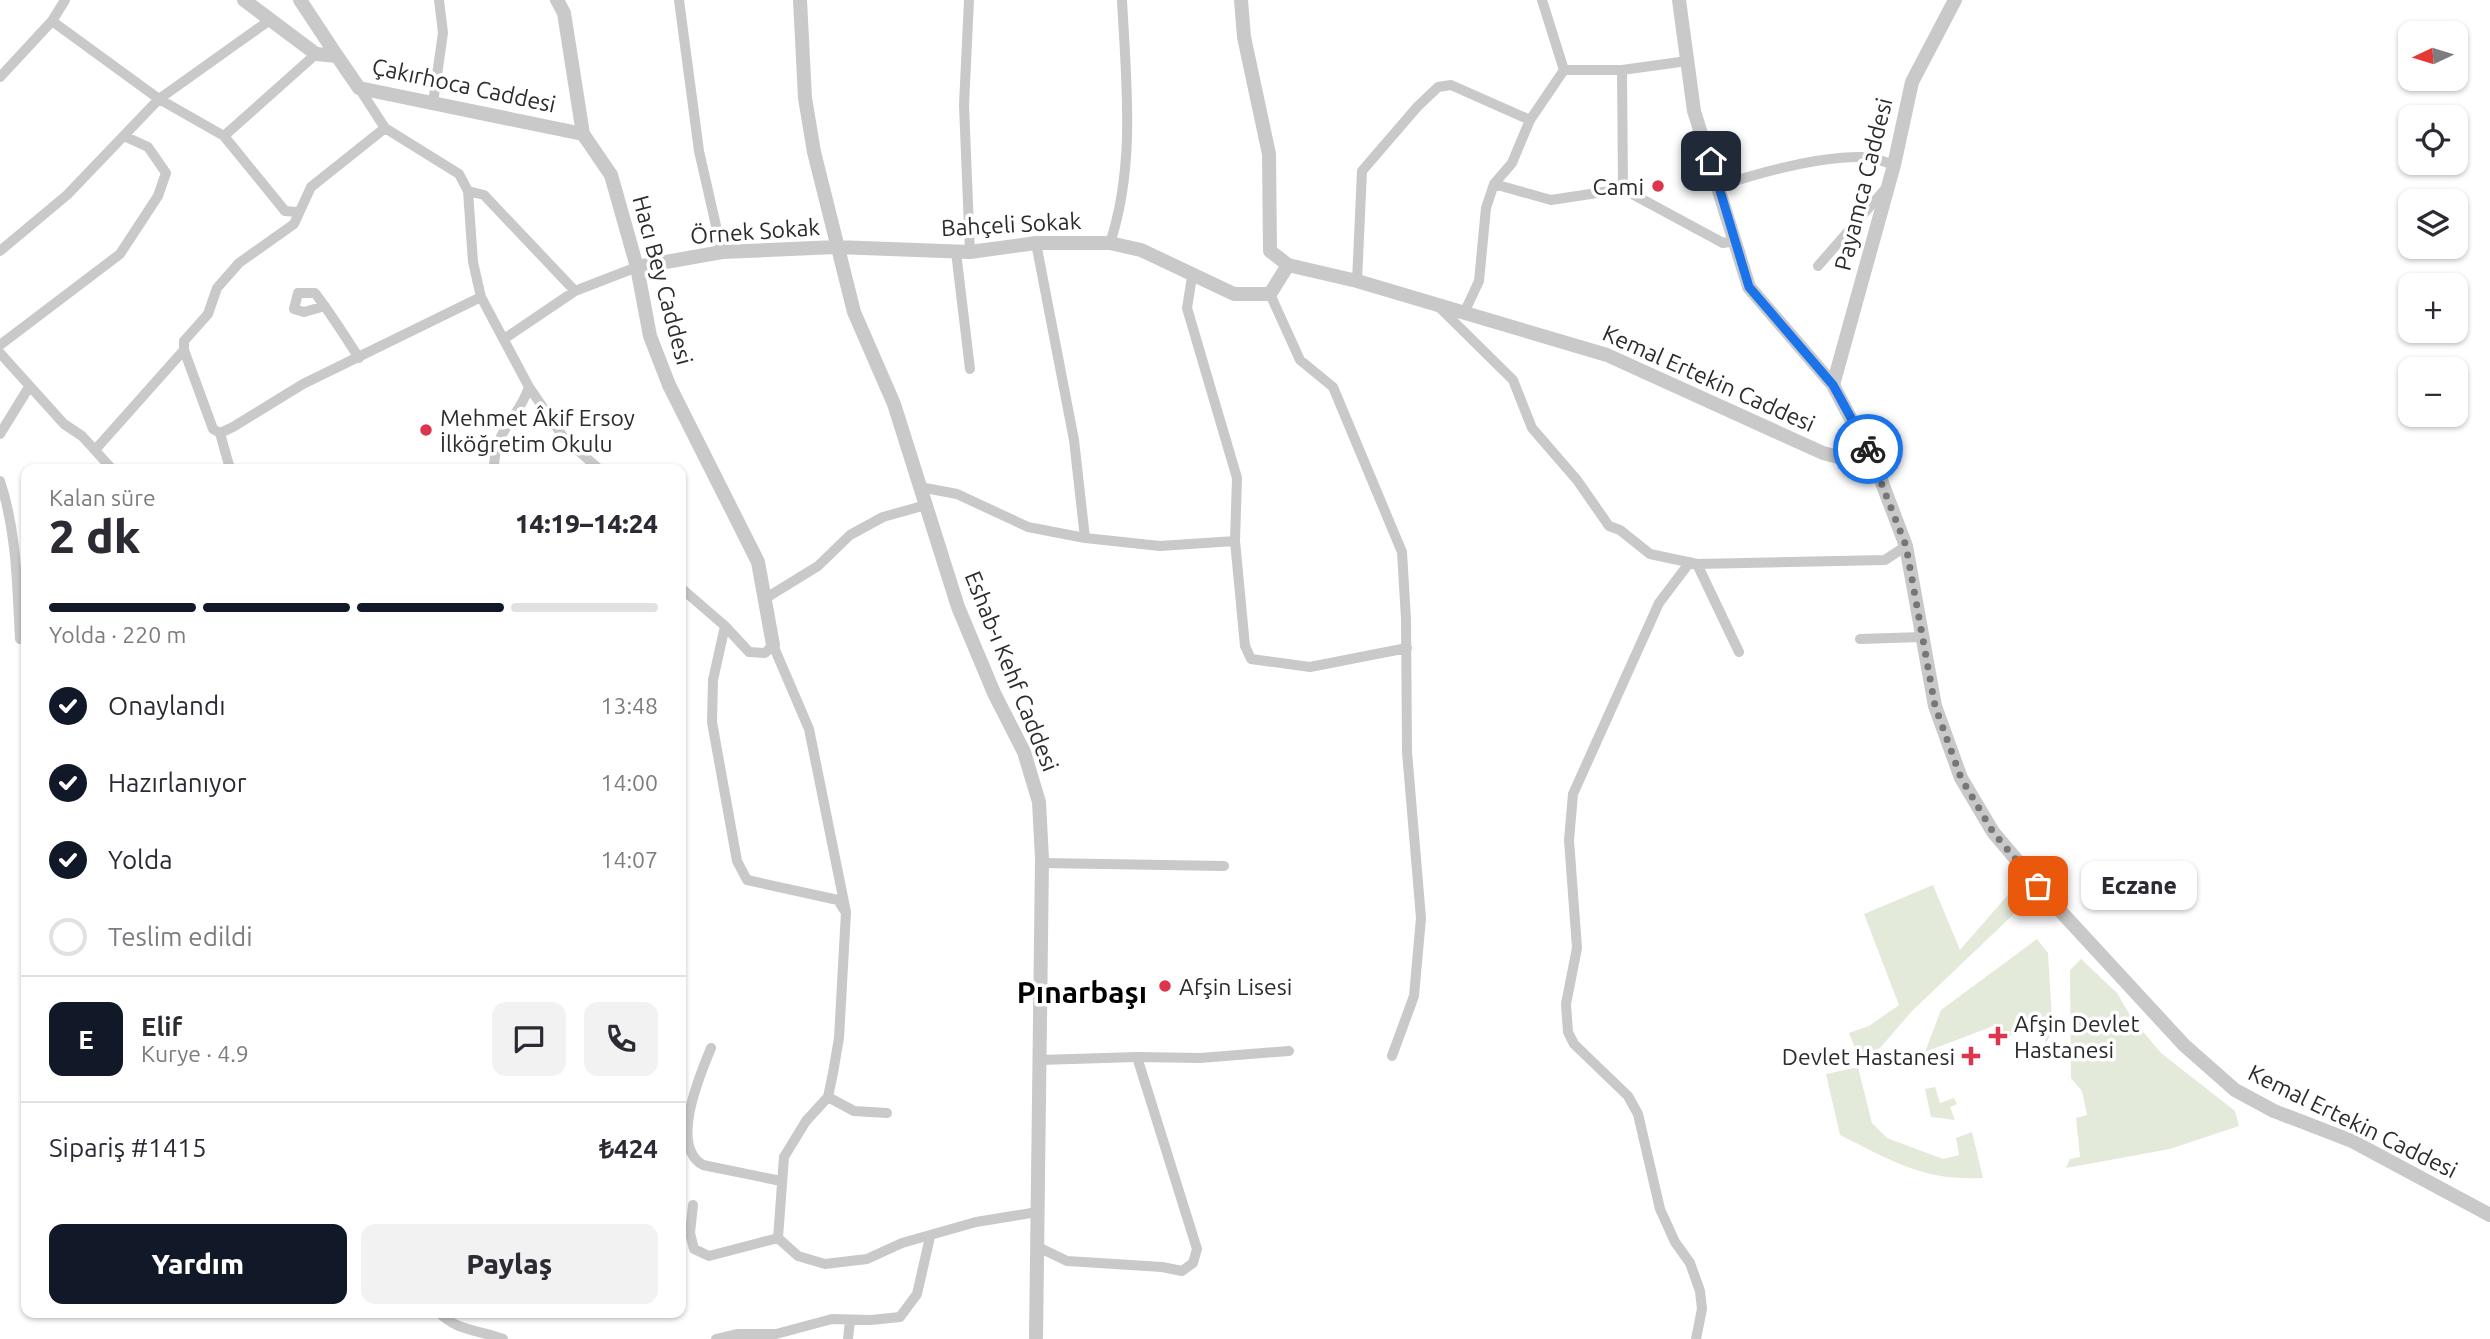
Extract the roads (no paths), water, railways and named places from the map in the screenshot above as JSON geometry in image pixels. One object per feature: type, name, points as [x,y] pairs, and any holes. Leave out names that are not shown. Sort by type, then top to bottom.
[{"type":"street","points":[[0,77],[52,21],[65,0]]},
{"type":"street","points":[[244,0],[316,54],[337,56]]},
{"type":"street","name":"Çakırhoca Caddesi","points":[[300,0],[359,88],[583,134]]},
{"type":"street","points":[[433,103],[443,33],[439,0]]},
{"type":"street","name":"Hacı Bey Caddesi","points":[[557,0],[564,13],[583,134],[611,175],[637,267],[650,336],[664,373],[746,533],[758,562],[773,645]]},
{"type":"street","points":[[679,0],[699,152],[722,252]]},
{"type":"street","name":"Eshab-ı Kehf Caddesi","points":[[800,0],[805,98],[836,247],[854,312],[894,404],[958,607],[993,693],[1024,752],[1039,802],[1042,863],[1037,1212],[1040,1248],[1036,1339]]},
{"type":"street","points":[[969,0],[964,104],[963,252],[970,369]]},
{"type":"street","points":[[1110,243],[1115,225],[1129,123],[1122,0]]},
{"type":"street","points":[[1241,0],[1244,37],[1269,153],[1270,251],[1288,265],[1269,294],[1300,360],[1333,387],[1402,552],[1407,648],[1407,752],[1421,918],[1414,996],[1392,1056]]},
{"type":"street","points":[[1542,0],[1564,70]]},
{"type":"street","points":[[1679,0],[1694,111],[1720,186],[1749,287],[1833,385],[1876,467]]},
{"type":"street","name":"Payamca Caddesi","points":[[1833,385],[1889,186],[1912,82],[1955,0]]},
{"type":"street","points":[[0,251],[67,195],[159,99],[270,20]]},
{"type":"street","points":[[52,21],[159,99],[224,136],[285,211],[297,212]]},
{"type":"street","points":[[224,136],[316,54]]},
{"type":"street","points":[[1564,70],[1622,70],[1688,61]]},
{"type":"street","points":[[1464,313],[1479,281],[1486,208],[1494,184],[1512,163],[1531,120],[1564,70]]},
{"type":"street","points":[[1622,70],[1625,129],[1623,189]]},
{"type":"street","points":[[1357,281],[1362,171],[1418,106],[1438,88],[1451,85],[1531,120]]},
{"type":"street","points":[[359,88],[386,128],[459,174],[468,191],[473,262],[481,297],[529,387],[564,438],[593,464]]},
{"type":"street","points":[[229,464],[220,433],[213,429],[184,350],[184,341],[208,314],[217,288],[239,263],[294,224],[310,187],[386,128]]},
{"type":"street","points":[[0,345],[120,254],[158,196],[166,173],[148,147],[124,136]]},
{"type":"street","points":[[1720,186],[1760,173],[1833,160],[1865,157],[1894,165]]},
{"type":"street","points":[[1494,184],[1551,200],[1623,189],[1723,243],[1735,241]]},
{"type":"street","points":[[1818,266],[1889,186]]},
{"type":"street","points":[[468,191],[484,195],[575,291]]},
{"type":"street","points":[[1035,243],[1074,440],[1085,538]]},
{"type":"street","name":"Bahçeli Sokak","points":[[836,247],[963,252],[1035,243],[1110,243],[1141,250],[1192,277],[1234,294],[1269,294]]},
{"type":"street","name":"Örnek Sokak","points":[[637,267],[722,252],[836,247]]},
{"type":"street","name":"Kemal Ertekin Caddesi","points":[[1288,265],[1357,281],[1607,355],[1823,453],[1876,467],[1906,546],[1939,718],[1961,778],[1993,832],[2053,903],[2184,1045],[2235,1090],[2274,1111],[2352,1141],[2490,1215]]},
{"type":"street","points":[[504,339],[575,291],[637,267]]},
{"type":"street","points":[[1192,277],[1187,308],[1237,478],[1235,541],[1245,646],[1251,659],[1310,667],[1407,648]]},
{"type":"street","points":[[325,306],[304,317],[294,309],[298,293],[315,293],[325,306],[359,358]]},
{"type":"street","points":[[220,433],[303,384],[481,297]]},
{"type":"street","points":[[1438,306],[1513,380],[1532,428],[1577,480],[1609,526],[1620,530],[1650,554],[1693,563],[1885,560],[1906,546]]},
{"type":"street","points":[[95,450],[184,350]]},
{"type":"street","points":[[0,353],[64,424],[82,436],[108,464]]},
{"type":"street","points":[[0,434],[29,387]]},
{"type":"street","points":[[494,464],[502,428],[523,405],[529,387]]},
{"type":"street","points":[[0,481],[7,503],[16,557],[20,639]]},
{"type":"street","points":[[920,487],[957,494],[1028,527],[1085,538],[1160,546],[1235,541]]},
{"type":"street","points":[[766,598],[818,566],[850,535],[883,517],[926,505]]},
{"type":"street","points":[[1693,563],[1739,652]]},
{"type":"street","points":[[1693,563],[1659,603],[1573,794],[1569,840],[1577,948],[1566,1004],[1568,1032],[1574,1044],[1628,1096],[1638,1114],[1660,1209],[1675,1242],[1690,1263],[1700,1291],[1702,1309],[1696,1339]]},
{"type":"street","points":[[686,592],[725,626],[749,652],[765,653],[773,645],[809,729],[846,912],[839,1038],[828,1097],[806,1121],[784,1157],[778,1238]]},
{"type":"street","points":[[725,626],[713,680],[712,722],[737,861],[747,880],[838,900],[846,912]]},
{"type":"street","points":[[1860,639],[1922,638]]},
{"type":"street","points":[[1042,863],[1224,866]]},
{"type":"street","points":[[711,1048],[697,1081],[688,1116],[690,1149],[694,1160],[703,1165],[781,1181]]},
{"type":"street","points":[[1039,1060],[1200,1058],[1289,1051]]},
{"type":"street","points":[[1040,1248],[1067,1261],[1101,1265],[1162,1267],[1182,1271],[1193,1263],[1197,1249],[1138,1057]]},
{"type":"street","points":[[828,1097],[854,1111],[887,1113]]},
{"type":"street","points":[[693,1205],[690,1233],[694,1249],[709,1256],[778,1238]]},
{"type":"street","points":[[778,1238],[798,1256],[825,1264],[867,1259],[902,1243],[976,1222],[1037,1212]]},
{"type":"street","points":[[716,1339],[776,1334],[832,1319],[900,1317],[916,1294],[930,1237]]},
{"type":"street","points":[[448,1318],[460,1326],[503,1339]]},
{"type":"street","points":[[848,1339],[850,1320]]},
{"type":"place","name":"Cami","points":[[1658,186]]},
{"type":"place","name":"Mehmet Âkif Ersoy İlköğretim Okulu","points":[[426,430]]},
{"type":"place","name":"Eczane","points":[[2038,886]]},
{"type":"place","name":"Afşin Lisesi","points":[[1165,986]]},
{"type":"place","name":"Afşin Devlet Hastanesi","points":[[1998,1036]]},
{"type":"place","name":"Devlet Hastanesi","points":[[1971,1056]]},
{"type":"district","name":"Pınarbaşı","points":[[1082,992]]}]
